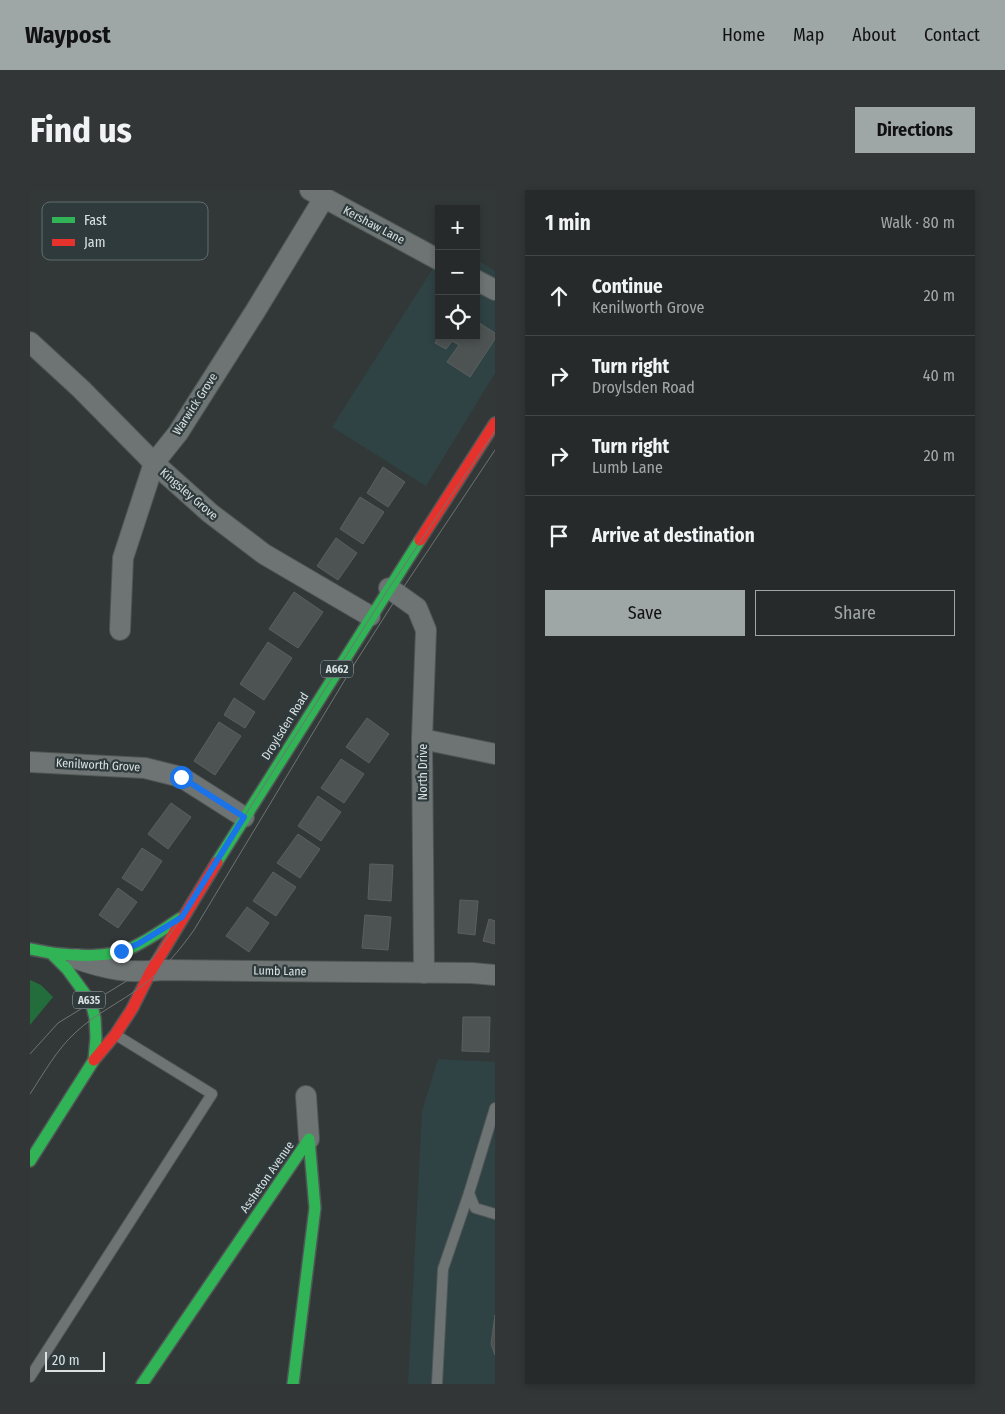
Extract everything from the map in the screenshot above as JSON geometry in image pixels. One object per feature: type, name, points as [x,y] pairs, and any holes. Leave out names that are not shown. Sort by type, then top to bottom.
[{"type":"main road","name":"Droylsden Road","points":[[30,1161],[94,1060],[115,1035],[132,1009],[182,917],[370,616],[495,423]]},
{"type":"main road","name":"Lumb Lane","points":[[30,949],[60,955],[121,951],[138,944],[182,917]]},
{"type":"main road","name":"A635","points":[[60,955],[67,969],[90,1002],[95,1018],[94,1060]]},
{"type":"main road","name":"Assheton Avenue","points":[[142,1384],[309,1139]]},
{"type":"main road","name":"Assheton Avenue","points":[[293,1384],[315,1208],[309,1139]]},
{"type":"street","name":"Kershaw Lane","points":[[317,194],[435,258]]},
{"type":"street","name":"Warwick Grove","points":[[120,630],[123,558],[154,463],[178,433],[256,310],[317,194]]},
{"type":"street","points":[[480,282],[495,290]]},
{"type":"street","name":"Kingsley Grove","points":[[30,342],[81,389],[154,463],[210,513],[264,554],[370,616]]},
{"type":"street","name":"North Drive","points":[[389,588],[417,608],[426,630],[422,739],[424,973]]},
{"type":"street","points":[[422,739],[495,754]]},
{"type":"street","name":"Kenilworth Grove","points":[[30,762],[145,768],[181,777],[244,817]]},
{"type":"street","name":"Lumb Lane","points":[[60,955],[102,968],[119,971],[472,973],[495,975]]},
{"type":"street","points":[[306,1096],[309,1139]]},
{"type":"lane","points":[[30,1378],[212,1094],[115,1035]]},
{"type":"lane","points":[[437,1384],[443,1269],[495,1108]]},
{"type":"lane","points":[[469,1193],[475,1208],[495,1214]]},
{"type":"shaded area","points":[[480,262],[495,271],[495,373],[426,486],[332,427],[435,265],[435,340],[480,340]]},
{"type":"shaded area","points":[[438,1059],[495,1062],[495,1384],[408,1384],[422,1111]]},
{"type":"green space","points":[[30,980],[41,985],[53,997],[30,1025]]},
{"type":"building","points":[[480,324],[495,333],[495,339],[470,377],[447,362],[459,345],[452,341],[446,349],[435,343],[437,340],[480,340]]},
{"type":"building","points":[[383,467],[405,482],[388,507],[367,493]]},
{"type":"building","points":[[360,497],[384,512],[363,544],[340,529]]},
{"type":"building","points":[[336,538],[357,553],[338,580],[317,566]]},
{"type":"building","points":[[294,592],[323,612],[298,648],[269,629]]},
{"type":"building","points":[[268,642],[292,658],[264,700],[240,684]]},
{"type":"building","points":[[234,698],[255,712],[245,728],[224,715]]},
{"type":"building","points":[[367,718],[389,734],[369,763],[346,747]]},
{"type":"building","points":[[219,722],[241,736],[215,775],[194,761]]},
{"type":"building","points":[[341,759],[364,774],[344,803],[321,788]]},
{"type":"building","points":[[318,796],[341,812],[321,841],[298,826]]},
{"type":"building","points":[[171,803],[191,817],[168,849],[148,834]]},
{"type":"building","points":[[298,834],[320,849],[300,878],[277,863]]},
{"type":"building","points":[[142,848],[162,861],[142,891],[122,878]]},
{"type":"building","points":[[370,864],[393,865],[391,901],[368,899]]},
{"type":"building","points":[[273,872],[296,887],[276,916],[253,901]]},
{"type":"building","points":[[118,888],[137,902],[118,928],[99,915]]},
{"type":"building","points":[[460,900],[478,901],[475,935],[458,933]]},
{"type":"building","points":[[247,907],[269,923],[249,952],[226,936]]},
{"type":"building","points":[[365,915],[391,917],[388,950],[362,948]]},
{"type":"building","points":[[489,919],[495,921],[495,944],[483,941]]},
{"type":"building","points":[[463,1017],[490,1017],[489,1052],[462,1051]]},
{"type":"building","points":[[495,1315],[495,1355],[491,1344]]},
{"type":"tram line","points":[[30,1054],[58,1023],[125,982],[139,972],[153,958],[182,917],[389,588],[495,431]]},
{"type":"tram line","points":[[30,1094],[69,1039],[91,1019],[150,980],[170,960],[194,930],[355,663],[495,450]]},
{"type":"traffic: fast","points":[[217,862],[420,540]]},
{"type":"traffic: fast","points":[[51,953],[102,955],[122,951],[144,941],[181,918]]},
{"type":"traffic: fast","points":[[30,949],[51,953],[67,969],[91,1002],[95,1018],[96,1038],[94,1060],[30,1161]]},
{"type":"traffic: fast","points":[[142,1384],[309,1139],[315,1208],[293,1384]]},
{"type":"traffic: jam","points":[[420,540],[495,423]]},
{"type":"traffic: jam","points":[[94,1060],[115,1035],[132,1009],[151,971],[217,862]]},
{"type":"route","points":[[121,951],[138,944],[182,917],[244,817],[181,777]]}]
